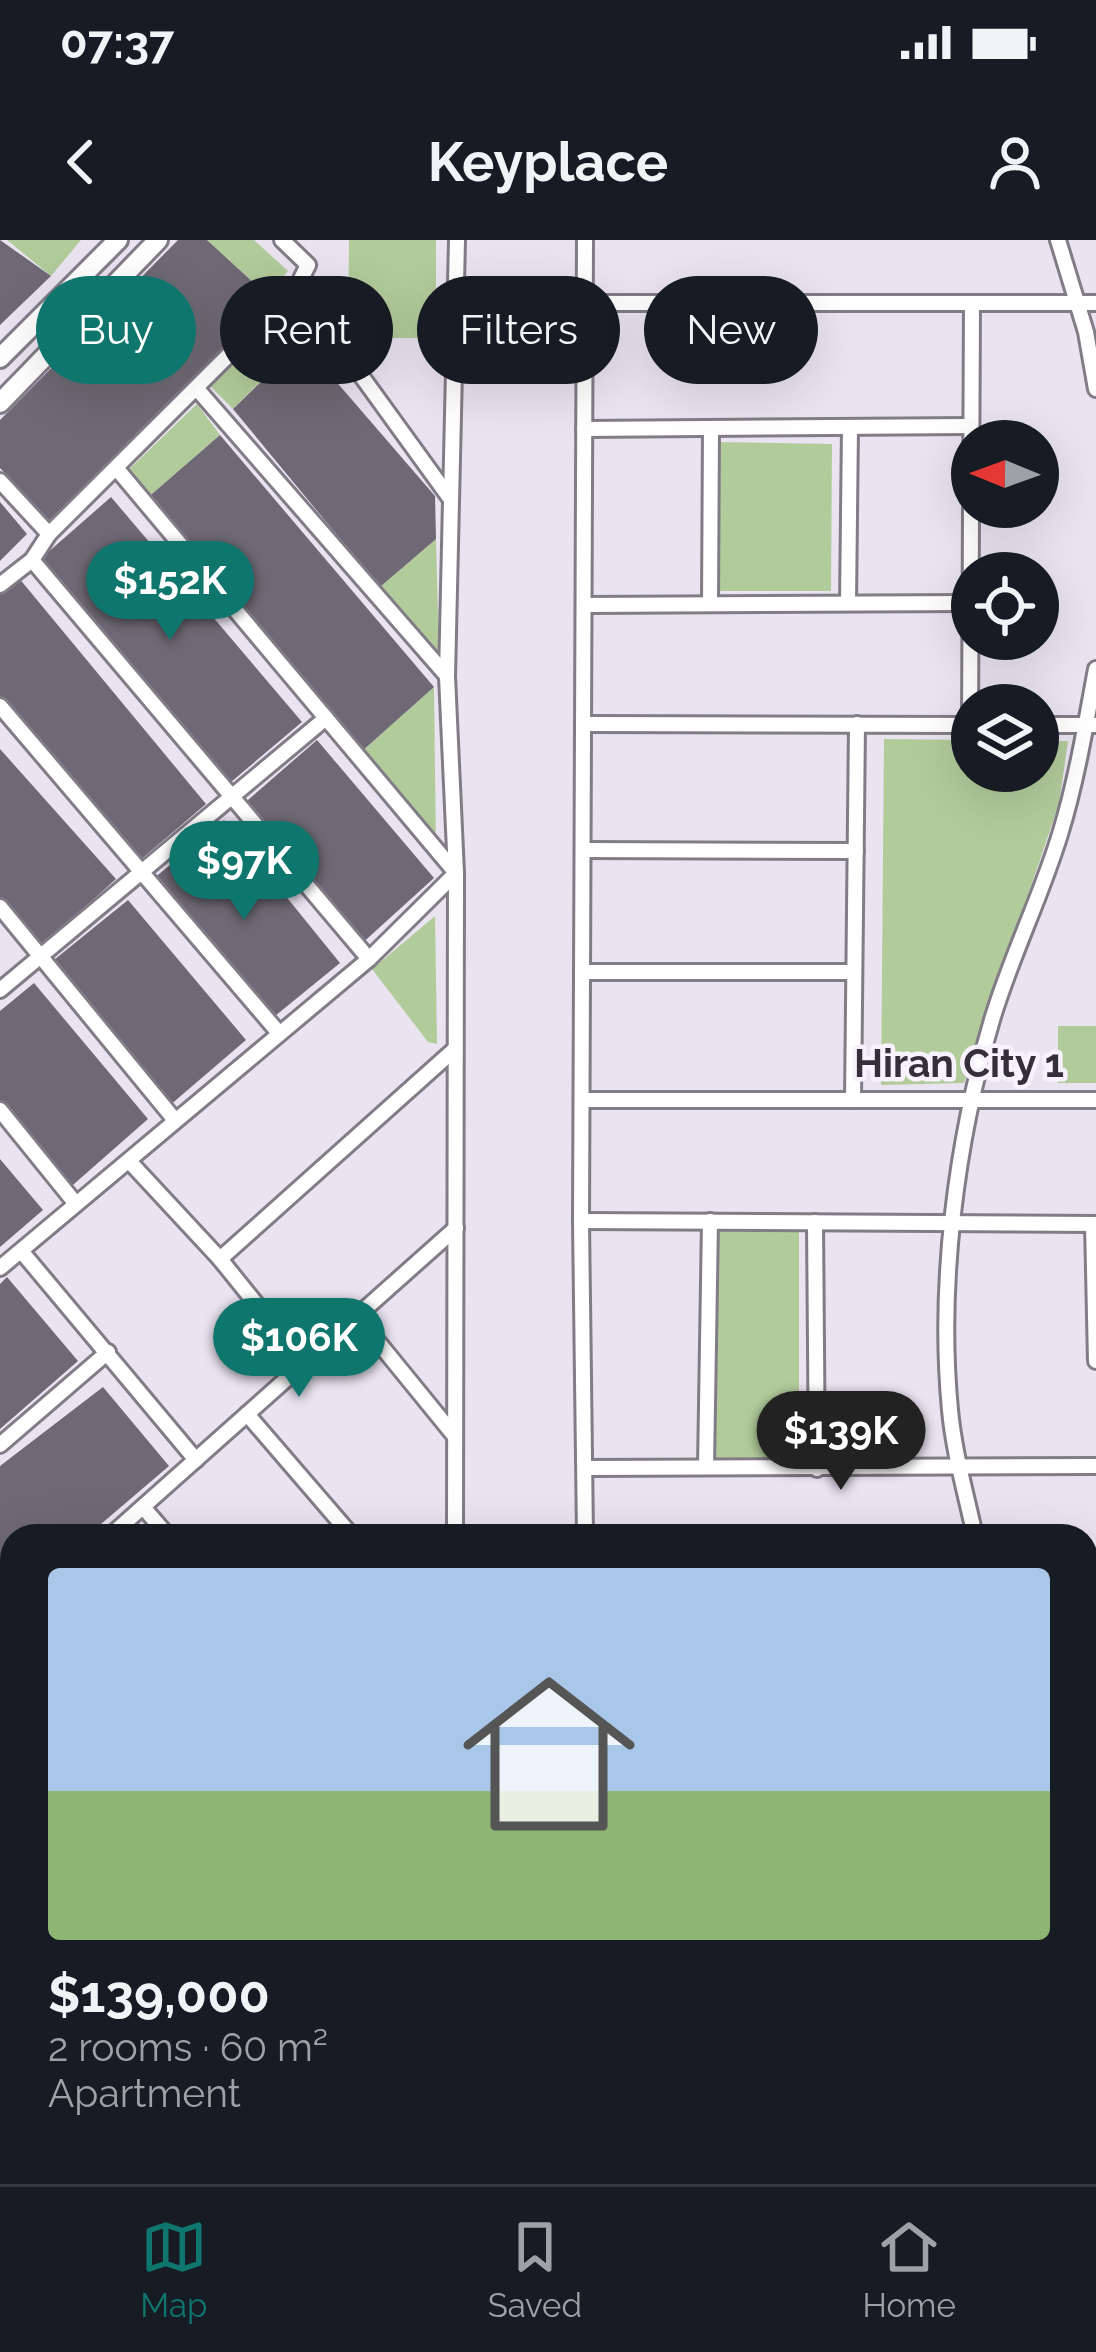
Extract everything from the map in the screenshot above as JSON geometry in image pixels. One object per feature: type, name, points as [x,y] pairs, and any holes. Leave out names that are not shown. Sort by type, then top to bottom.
[{"type":"street","points":[[0,358],[118,240]]},
{"type":"street","points":[[0,403],[158,240]]},
{"type":"street","points":[[283,240],[308,265],[302,276]]},
{"type":"street","points":[[455,1524],[456,873],[447,676],[458,240]]},
{"type":"street","points":[[585,240],[585,276]]},
{"type":"street","points":[[1058,240],[1086,332],[1096,389]]},
{"type":"street","points":[[620,303],[1096,303]]},
{"type":"street","points":[[971,420],[972,303]]},
{"type":"street","points":[[0,585],[32,560],[49,534],[220,367]]},
{"type":"street","points":[[367,384],[449,497]]},
{"type":"street","points":[[584,384],[581,1220],[585,1524]]},
{"type":"street","points":[[198,390],[447,676]]},
{"type":"street","points":[[584,429],[951,425]]},
{"type":"street","points":[[848,603],[850,427]]},
{"type":"street","points":[[710,604],[711,428]]},
{"type":"street","points":[[117,469],[456,873]]},
{"type":"street","points":[[0,481],[49,534]]},
{"type":"street","points":[[32,560],[369,958]]},
{"type":"street","points":[[584,605],[951,603]]},
{"type":"street","points":[[972,1524],[950,1409],[953,1223],[973,1100],[993,1018],[1061,829],[1090,725],[1096,669]]},
{"type":"street","points":[[0,706],[278,1032]]},
{"type":"street","points":[[0,990],[326,718]]},
{"type":"street","points":[[583,724],[951,724]]},
{"type":"street","points":[[853,1100],[857,724]]},
{"type":"street","points":[[1059,725],[1090,725]]},
{"type":"street","points":[[583,850],[856,851]]},
{"type":"street","points":[[0,1268],[369,958],[456,873]]},
{"type":"street","points":[[0,907],[174,1119]]},
{"type":"street","points":[[582,972],[854,972]]},
{"type":"street","points":[[220,1259],[455,1049]]},
{"type":"street","points":[[582,1100],[1096,1100]]},
{"type":"street","points":[[0,1110],[76,1204]]},
{"type":"street","points":[[129,1161],[220,1259],[303,1362]]},
{"type":"street","points":[[581,1220],[1095,1224],[1096,1361]]},
{"type":"street","points":[[706,1467],[710,1221]]},
{"type":"street","points":[[815,1222],[817,1469]]},
{"type":"street","points":[[123,1524],[456,1228]]},
{"type":"street","points":[[22,1252],[196,1460]]},
{"type":"street","points":[[356,1315],[453,1434]]},
{"type":"street","points":[[0,1445],[108,1352]]},
{"type":"street","points":[[247,1414],[342,1524]]},
{"type":"street","points":[[585,1468],[1096,1466]]},
{"type":"street","points":[[142,1507],[157,1524]]},
{"type":"green space","points":[[7,240],[81,240],[51,276]]},
{"type":"green space","points":[[207,240],[254,240],[288,271],[284,276],[246,276]]},
{"type":"green space","points":[[349,240],[436,240],[436,276],[417,276],[417,338],[393,338],[393,276],[349,276]]},
{"type":"green space","points":[[220,376],[220,384],[258,384],[233,409],[210,386]]},
{"type":"green space","points":[[197,404],[220,435],[145,500],[123,475]]},
{"type":"green space","points":[[718,442],[832,444],[831,591],[718,591]]},
{"type":"green space","points":[[436,539],[439,651],[436,653],[380,587]]},
{"type":"green space","points":[[434,687],[436,850],[361,752]]},
{"type":"green space","points":[[884,739],[951,740],[951,792],[1059,792],[1059,741],[1068,741],[1059,804],[964,1083],[881,1085]]},
{"type":"green space","points":[[435,916],[437,1044],[428,1042],[372,969]]},
{"type":"green space","points":[[1058,1026],[1096,1026],[1096,1083],[1058,1083]]},
{"type":"green space","points":[[710,1221],[799,1221],[799,1468],[706,1467]]},
{"type":"building","points":[[0,240],[51,276],[36,276],[36,290],[0,325]]},
{"type":"building","points":[[178,240],[207,240],[246,276],[220,276],[220,351],[196,375],[196,276],[142,276]]},
{"type":"building","points":[[36,384],[187,384],[50,521],[0,468],[0,420]]},
{"type":"building","points":[[259,384],[338,384],[435,496],[436,539],[380,587],[233,409]]},
{"type":"building","points":[[220,435],[434,687],[361,752],[145,500]]},
{"type":"building","points":[[111,497],[302,722],[224,788],[38,561]]},
{"type":"building","points":[[0,502],[27,534],[0,561]]},
{"type":"building","points":[[18,577],[206,804],[132,867],[0,715],[0,592]]},
{"type":"building","points":[[317,740],[434,878],[358,947],[241,806]]},
{"type":"building","points":[[0,749],[116,879],[38,949],[0,900]]},
{"type":"building","points":[[224,820],[340,963],[264,1025],[147,884]]},
{"type":"building","points":[[128,900],[246,1040],[169,1106],[49,964]]},
{"type":"building","points":[[34,983],[148,1119],[66,1191],[0,1112],[0,1011]]},
{"type":"building","points":[[0,1159],[43,1210],[0,1247]]},
{"type":"building","points":[[7,1277],[78,1361],[0,1429],[0,1284]]},
{"type":"building","points":[[103,1387],[169,1466],[101,1524],[0,1524],[0,1466]]},
{"type":"district","name":"Hiran City 1","points":[[959,1063]]}]
